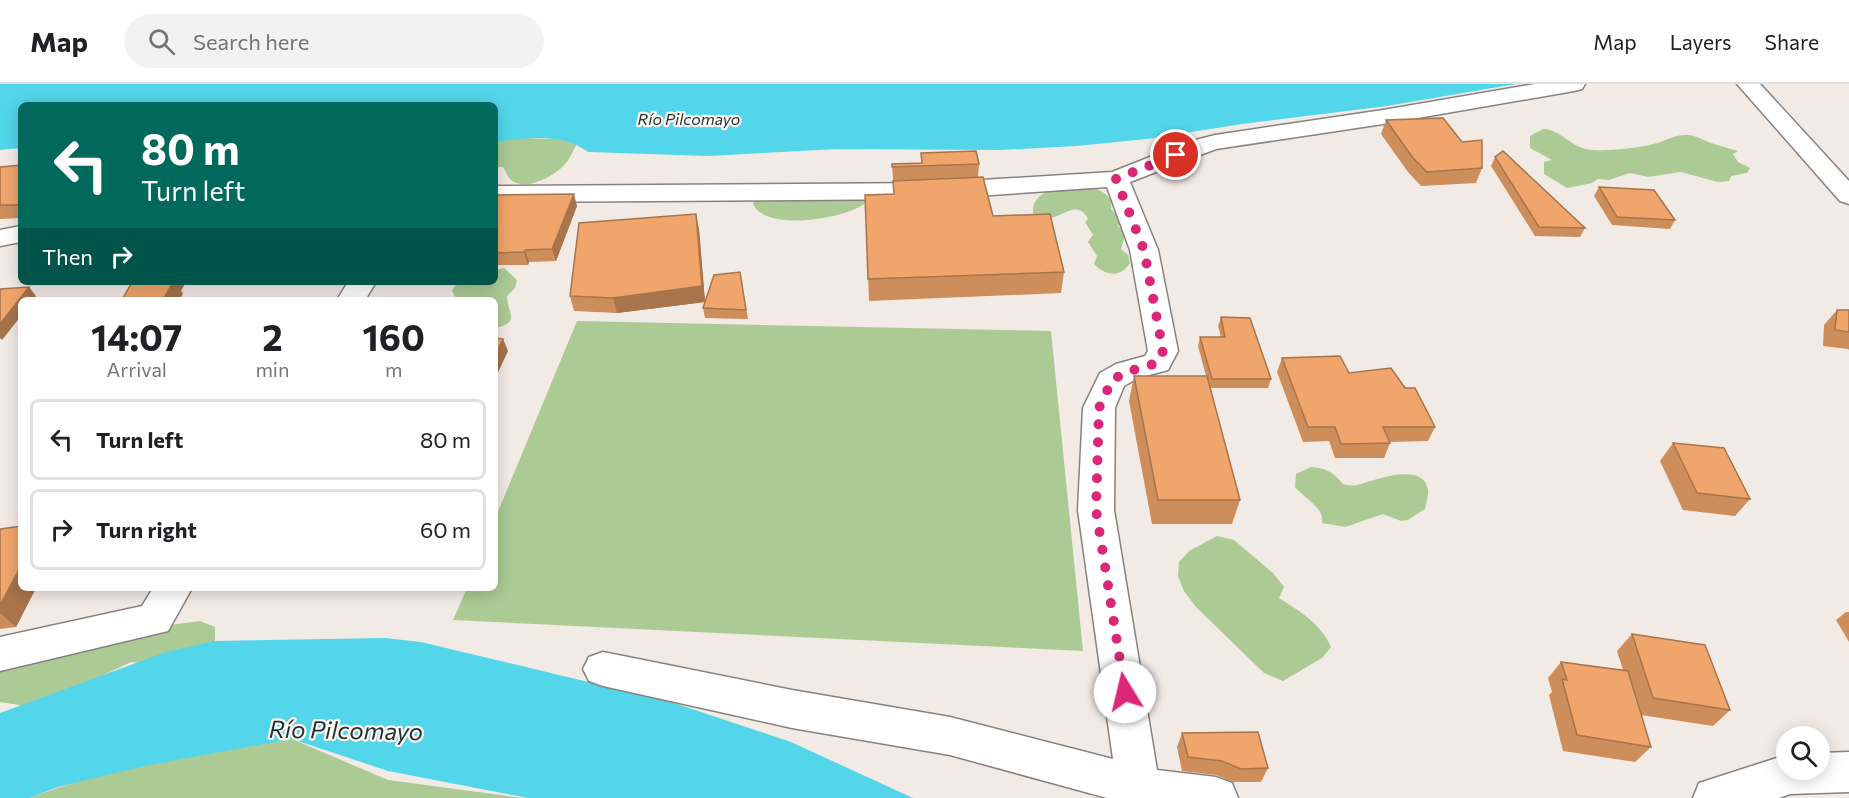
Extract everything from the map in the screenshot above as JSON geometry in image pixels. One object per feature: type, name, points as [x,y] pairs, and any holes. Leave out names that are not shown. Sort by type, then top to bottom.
[{"type":"street","points":[[498,194],[933,191],[1116,179],[1196,147],[1215,142],[1383,117],[1574,84]]},
{"type":"street","points":[[1748,84],[1849,196]]},
{"type":"street","points":[[1116,179],[1144,250],[1163,351],[1157,363],[1127,372],[1112,380],[1099,408],[1096,510],[1138,784]]},
{"type":"street","points":[[0,238],[18,235]]},
{"type":"street","points":[[0,654],[153,620],[171,591]]},
{"type":"street","points":[[603,669],[792,709],[950,736],[1169,794],[1216,798]]},
{"type":"street","points":[[1715,798],[1790,774],[1849,772]]},
{"type":"green space","points":[[1543,129],[1555,132],[1585,149],[1593,150],[1640,147],[1679,136],[1692,136],[1738,151],[1733,154],[1738,162],[1750,168],[1747,173],[1731,176],[1729,181],[1718,182],[1681,172],[1648,177],[1630,173],[1609,180],[1598,179],[1592,183],[1567,188],[1544,174],[1544,162],[1552,160],[1530,148],[1530,136]]},
{"type":"green space","points":[[519,138],[558,139],[577,144],[567,162],[560,169],[547,178],[531,184],[523,184],[510,179],[503,167],[498,167],[498,142]]},
{"type":"green space","points":[[1091,185],[1108,197],[1111,209],[1121,220],[1118,226],[1126,231],[1121,249],[1128,255],[1130,263],[1118,273],[1108,273],[1094,264],[1097,256],[1088,242],[1093,235],[1085,222],[1088,219],[1080,210],[1071,210],[1047,218],[1036,217],[1033,213],[1034,204],[1046,192],[1064,187]]},
{"type":"green space","points":[[864,195],[866,201],[864,204],[854,209],[824,218],[806,220],[773,218],[761,213],[753,204],[755,200]]},
{"type":"green space","points":[[504,268],[517,280],[515,288],[507,296],[511,320],[498,327],[498,297],[455,297],[452,290],[456,285],[498,285],[498,269]]},
{"type":"green space","points":[[577,321],[1051,331],[1083,651],[453,620],[466,591],[498,591],[498,512]]},
{"type":"green space","points":[[1311,467],[1329,471],[1343,484],[1350,485],[1397,475],[1417,476],[1424,481],[1428,490],[1425,509],[1408,520],[1401,521],[1383,514],[1345,527],[1322,523],[1317,508],[1295,487],[1296,474]]},
{"type":"green space","points":[[1217,536],[1234,540],[1273,573],[1284,587],[1279,598],[1309,619],[1327,639],[1331,647],[1322,658],[1283,681],[1264,673],[1196,607],[1184,591],[1178,576],[1179,562],[1189,551]]},
{"type":"green space","points":[[200,621],[215,627],[217,643],[141,663],[131,662],[49,701],[25,706],[0,702],[0,662],[54,658],[75,653],[140,629]]},
{"type":"green space","points":[[292,739],[388,780],[523,798],[29,798],[126,769]]},
{"type":"water","name":"Río Pilcomayo","points":[[0,84],[1516,84],[1387,106],[1242,124],[1147,139],[1076,146],[1000,150],[837,149],[709,156],[588,152],[567,141],[543,138],[498,142],[498,102],[18,102],[18,148],[0,150]]},
{"type":"water","points":[[385,638],[421,642],[668,701],[791,742],[913,798],[528,798],[388,771],[292,739],[149,765],[58,787],[29,798],[0,798],[0,713],[166,652],[215,641]]},
{"type":"building","points":[[1443,118],[1462,142],[1482,140],[1482,168],[1427,172],[1413,158],[1386,120]]},
{"type":"building","points":[[976,151],[979,164],[892,167],[892,164],[922,163],[921,153]]},
{"type":"building","points":[[1503,151],[1585,228],[1539,227],[1495,157]]},
{"type":"building","points":[[18,165],[18,205],[0,205],[0,167]]},
{"type":"building","points":[[983,177],[993,216],[1050,214],[1064,272],[868,279],[865,195],[894,194],[893,181]]},
{"type":"building","points":[[1599,187],[1654,190],[1675,220],[1617,217]]},
{"type":"building","points":[[574,194],[552,249],[498,253],[498,195]]},
{"type":"building","points":[[696,214],[702,286],[613,298],[570,296],[579,223]]},
{"type":"building","points":[[740,272],[746,310],[703,308],[714,275]]},
{"type":"building","points":[[130,285],[171,285],[165,297],[124,297]]},
{"type":"building","points":[[29,287],[21,297],[18,297],[18,301],[0,324],[0,289]]},
{"type":"building","points":[[1837,310],[1849,310],[1849,332],[1835,330]]},
{"type":"building","points":[[1221,317],[1250,318],[1271,379],[1212,379],[1200,337],[1225,337]]},
{"type":"building","points":[[498,338],[503,339],[498,350]]},
{"type":"building","points":[[1340,356],[1349,373],[1391,368],[1405,388],[1415,388],[1435,427],[1383,427],[1390,443],[1341,444],[1335,427],[1308,427],[1282,358]]},
{"type":"building","points":[[1134,376],[1207,376],[1240,500],[1158,500]]},
{"type":"building","points":[[1673,443],[1724,448],[1750,499],[1697,493]]},
{"type":"building","points":[[18,526],[18,572],[0,605],[0,529]]},
{"type":"building","points":[[1632,634],[1705,645],[1730,710],[1653,698]]},
{"type":"building","points":[[1561,662],[1628,671],[1651,747],[1577,735],[1562,679],[1567,680]]},
{"type":"building","points":[[1258,732],[1268,768],[1241,769],[1222,761],[1188,757],[1182,733]]},
{"type":"route","points":[[1125,692],[1096,510],[1099,408],[1112,380],[1127,372],[1157,363],[1163,351],[1144,250],[1116,179],[1176,155]]}]
